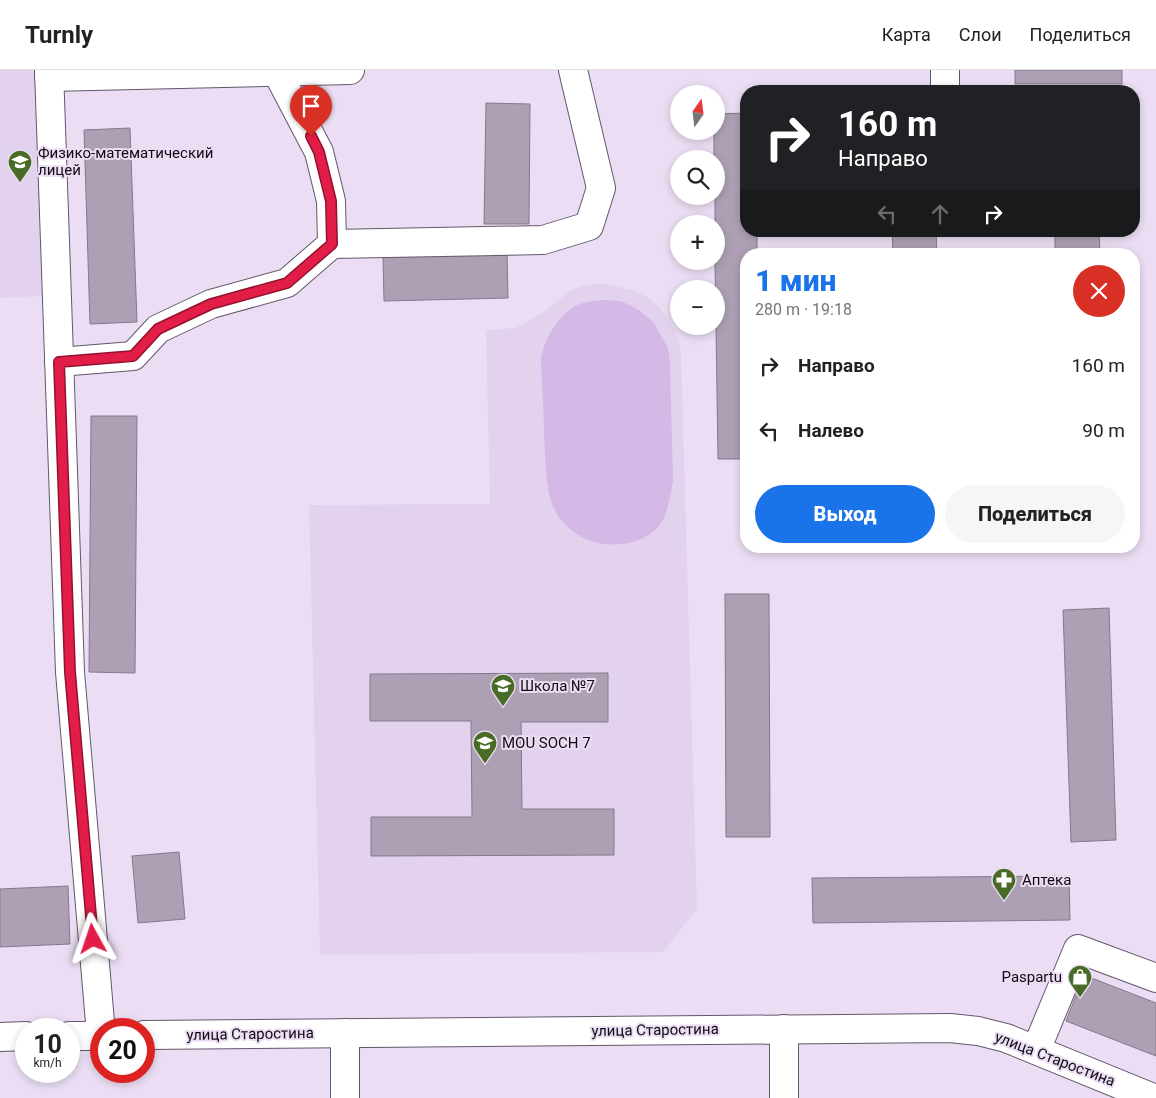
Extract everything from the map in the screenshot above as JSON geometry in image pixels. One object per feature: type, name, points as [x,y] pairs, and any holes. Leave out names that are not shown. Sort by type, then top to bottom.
[{"type":"street","points":[[100,1018],[70,672],[49,73],[350,70]]},
{"type":"street","points":[[59,362],[133,356],[158,329],[211,304],[287,283],[332,244],[542,240],[589,226],[601,188],[573,70]]},
{"type":"street","points":[[945,70],[945,85]]},
{"type":"street","points":[[277,72],[319,152],[331,201],[332,244]]},
{"type":"street","points":[[1036,1050],[1078,949],[1156,978]]},
{"type":"street","name":"улица Старостина","points":[[155,1035],[950,1028],[978,1031],[1006,1038],[1153,1098]]},
{"type":"street","points":[[784,1029],[784,1098]]},
{"type":"street","points":[[345,1033],[345,1098]]},
{"type":"street","points":[[0,1036],[15,1036]]},
{"type":"shaded area","name":"Физико-математический лицей","points":[[0,70],[36,70],[42,296],[0,298]]},
{"type":"shaded area","name":"Школа №7","points":[[601,283],[633,290],[647,297],[659,307],[670,323],[670,335],[677,335],[679,340],[681,354],[697,909],[663,952],[320,955],[309,505],[490,504],[486,330],[516,328],[544,312],[568,292],[583,286]]},
{"type":"shaded area","points":[[592,301],[621,301],[639,310],[653,322],[668,348],[670,363],[673,481],[668,505],[664,517],[654,531],[639,540],[619,544],[591,541],[574,532],[563,522],[553,507],[550,498],[546,466],[541,362],[544,347],[555,325],[572,308]]},
{"type":"building","points":[[1015,70],[1122,70],[1122,84],[1015,84]]},
{"type":"building","points":[[486,103],[530,104],[529,224],[484,224]]},
{"type":"building","points":[[740,113],[740,237],[757,237],[757,248],[740,248],[740,459],[718,459],[716,335],[725,335],[725,280],[715,280],[715,270],[725,270],[725,215],[715,215],[715,205],[725,205],[725,150],[714,150],[714,140],[725,140],[725,114]]},
{"type":"building","points":[[130,128],[137,322],[90,324],[84,130]]},
{"type":"building","points":[[892,237],[936,237],[937,248],[893,248]]},
{"type":"building","points":[[1055,237],[1099,237],[1100,248],[1055,248]]},
{"type":"building","points":[[507,252],[508,298],[384,301],[383,256]]},
{"type":"building","points":[[91,416],[137,416],[135,673],[89,672]]},
{"type":"building","points":[[725,594],[769,594],[770,837],[726,837]]},
{"type":"building","points":[[1109,608],[1116,840],[1071,842],[1063,610]]},
{"type":"building","points":[[608,673],[608,722],[521,722],[522,809],[614,809],[614,855],[371,856],[371,817],[472,817],[471,721],[370,721],[370,674]]},
{"type":"building","points":[[179,852],[185,919],[138,923],[132,856]]},
{"type":"building","points":[[1069,876],[1070,920],[813,923],[812,878]]},
{"type":"building","points":[[68,886],[70,944],[0,947],[0,889]]},
{"type":"building","points":[[1084,975],[1156,1003],[1156,1056],[1066,1021]]},
{"type":"place","name":"Физико-математический лицей","points":[[20,183]]},
{"type":"place","name":"Школа №7","points":[[503,707]]},
{"type":"place","name":"MOU SOCH 7","points":[[485,764]]},
{"type":"place","name":"Аптека","points":[[1004,901]]},
{"type":"place","name":"Paspartu","points":[[1080,998]]},
{"type":"route","points":[[93,939],[70,672],[59,362],[133,356],[158,329],[211,304],[287,283],[332,244],[331,201],[319,152],[311,136]]}]
